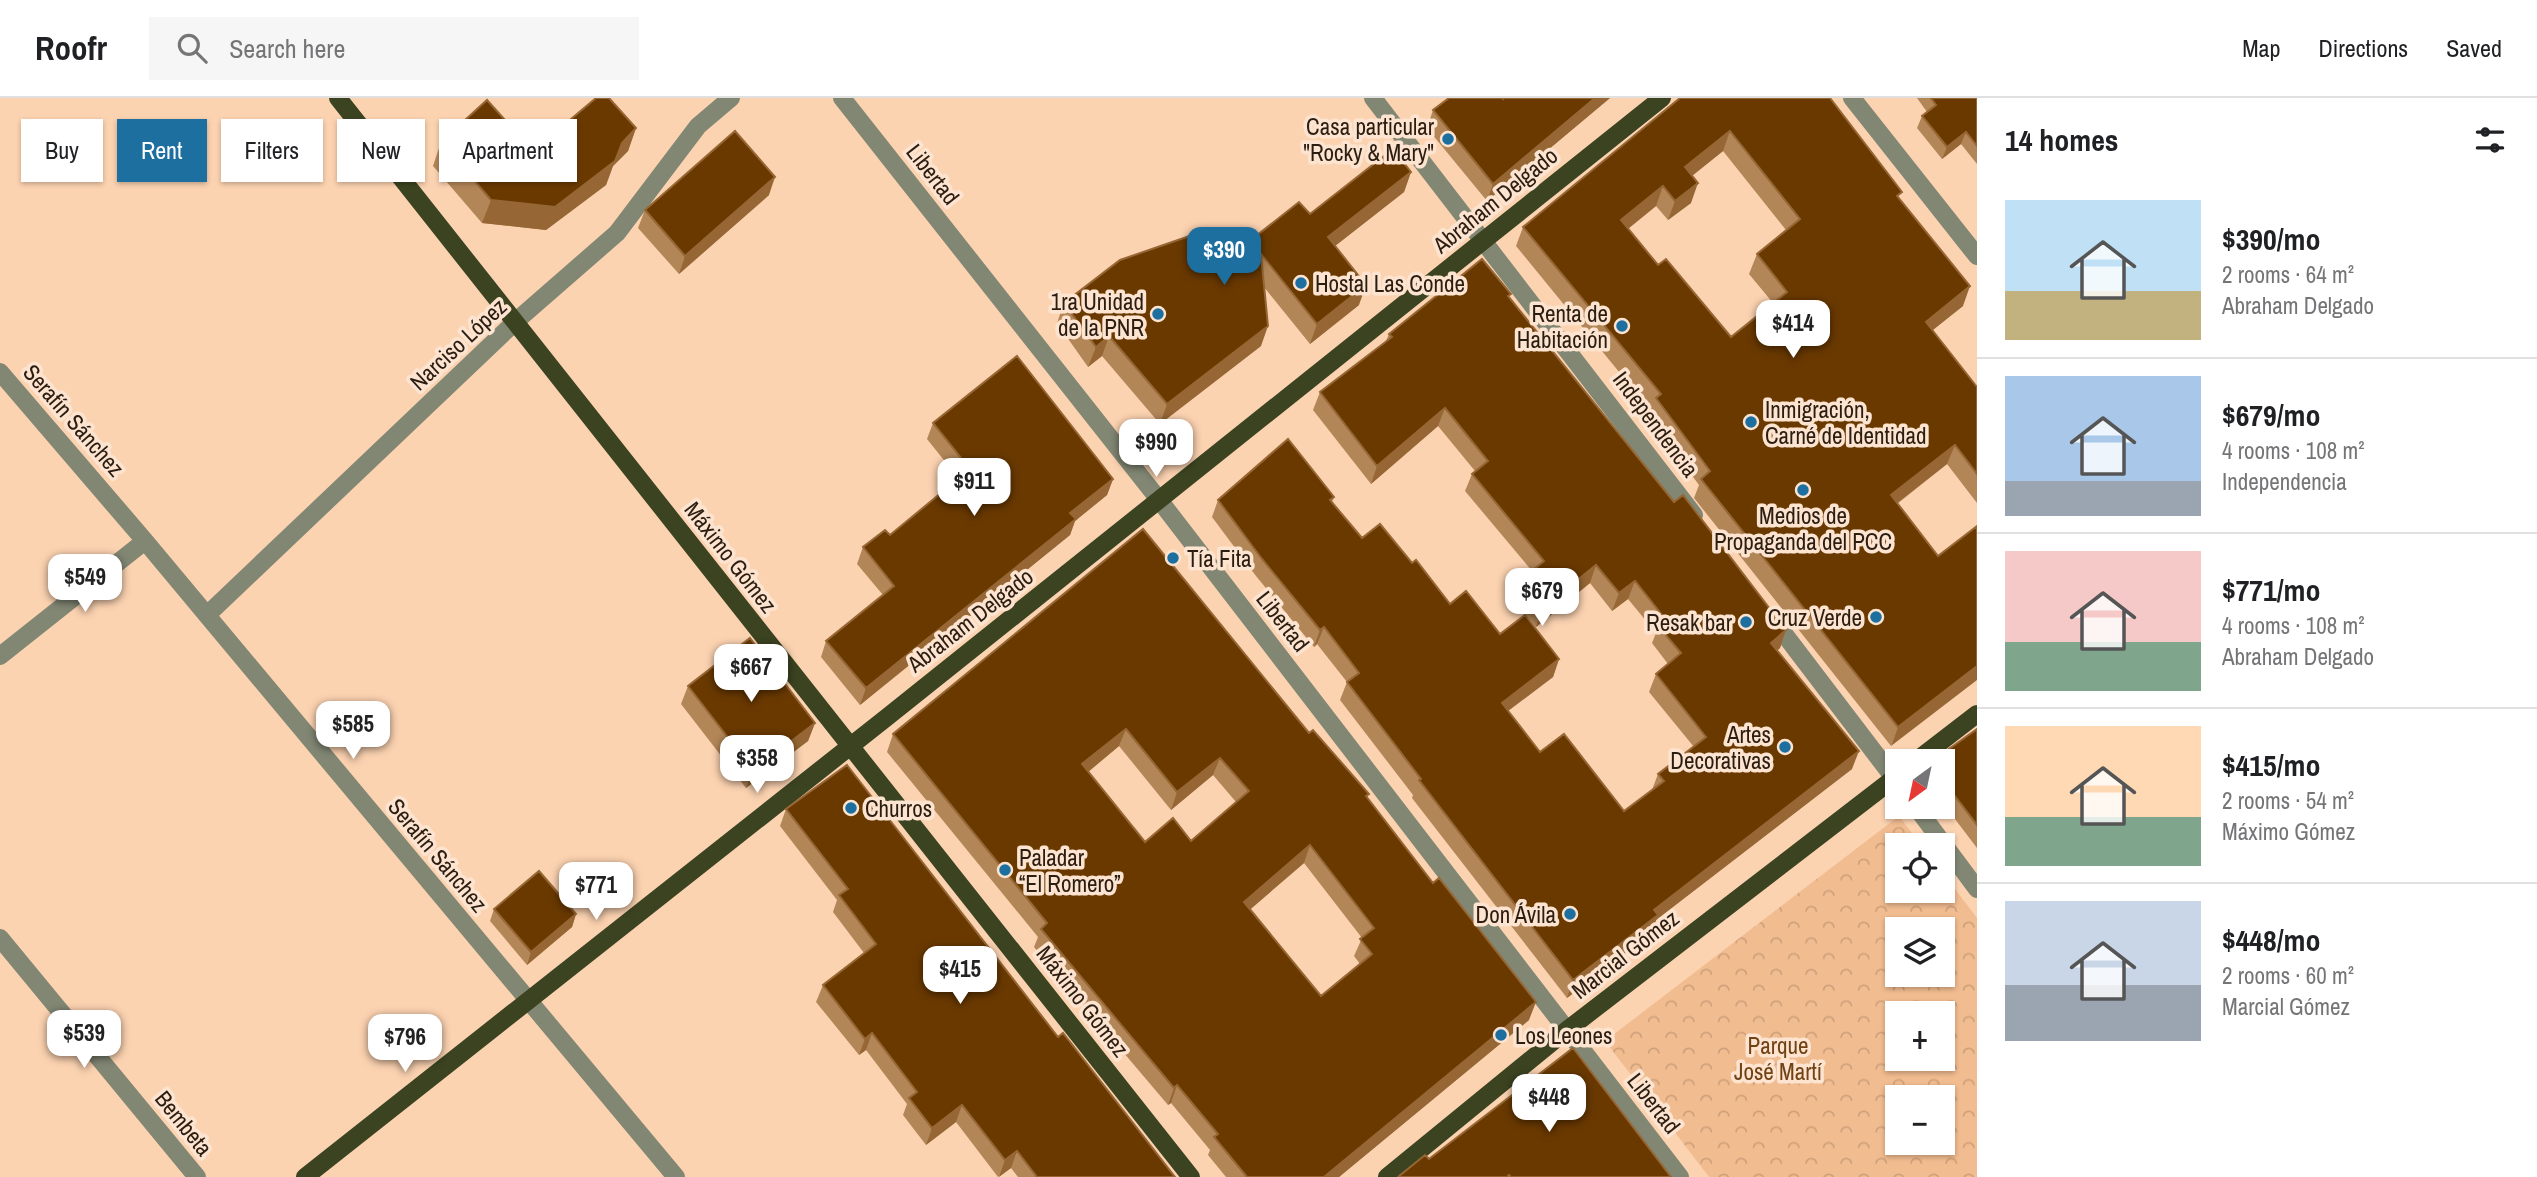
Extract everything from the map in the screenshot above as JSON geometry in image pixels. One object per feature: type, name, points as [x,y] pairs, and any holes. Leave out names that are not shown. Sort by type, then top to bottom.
[{"type":"main road","name":"Máximo Gómez","points":[[338,98],[1191,1177]]},
{"type":"main road","name":"Abraham Delgado","points":[[305,1177],[1160,501],[1662,98]]},
{"type":"main road","points":[[1932,749],[1977,714]]},
{"type":"main road","name":"Marcial Gómez","points":[[1387,1177],[1567,1030],[1885,786]]},
{"type":"street","name":"Narciso López","points":[[207,615],[515,323],[617,233],[698,126],[731,98]]},
{"type":"street","name":"Libertad","points":[[842,98],[1160,501],[1680,1177]]},
{"type":"street","name":"Independencia","points":[[1373,98],[1702,525]]},
{"type":"street","points":[[1852,98],[1977,256]]},
{"type":"street","name":"Serafín Sánchez","points":[[0,372],[145,541],[676,1177]]},
{"type":"street","points":[[0,656],[145,541]]},
{"type":"street","points":[[1760,602],[1885,764]]},
{"type":"street","points":[[1925,819],[1977,889]]},
{"type":"street","name":"Bembeta","points":[[0,938],[197,1177]]},
{"type":"green space","name":"Parque José Martí","points":[[1895,819],[1901,819],[1912,833],[1885,833],[1885,903],[1955,903],[1955,889],[1977,918],[1977,1177],[1709,1177],[1605,1041]]},
{"type":"building","points":[[596,98],[609,98],[636,128],[622,143],[615,161],[555,207],[491,200],[475,182],[577,182],[577,119],[571,119]]},
{"type":"building","points":[[1449,98],[1595,98],[1493,184],[1433,110]]},
{"type":"building","points":[[1680,98],[1830,98],[1902,192],[1897,196],[1970,286],[1926,322],[1977,387],[1977,474],[1955,445],[1891,495],[1938,556],[1977,526],[1977,666],[1898,727],[1701,479],[1710,471],[1656,398],[1661,394],[1523,227]],"holes":[[[1730,131],[1800,219],[1757,254],[1787,292],[1731,337],[1666,259],[1658,265],[1621,220],[1663,186],[1675,201],[1698,183],[1685,167]]]},
{"type":"building","points":[[1931,98],[1977,98],[1977,146],[1966,132],[1947,147],[1922,116],[1936,105]]},
{"type":"building","points":[[487,100],[504,119],[466,119]]},
{"type":"building","points":[[735,131],[775,177],[685,256],[645,210]]},
{"type":"building","points":[[1393,149],[1411,172],[1328,237],[1366,285],[1317,324],[1261,254],[1268,326],[1167,404],[1109,336],[1096,347],[1064,303],[1120,260],[1204,231],[1227,259],[1299,202],[1310,214]]},
{"type":"building","points":[[1482,259],[1511,294],[1508,296],[1674,502],[1683,495],[1786,630],[1771,643],[1859,751],[1654,910],[1658,915],[1573,980],[1347,682],[1359,673],[1324,627],[1320,630],[1262,559],[1218,500],[1288,439],[1334,497],[1330,500],[1362,538],[1380,524],[1412,563],[1416,560],[1450,604],[1466,591],[1500,634],[1525,615],[1559,659],[1502,703],[1540,752],[1564,734],[1624,811],[1664,781],[1658,774],[1706,737],[1656,674],[1681,653],[1658,626],[1666,620],[1635,581],[1619,593],[1596,565],[1542,609],[1520,581],[1544,561],[1472,474],[1488,461],[1445,408],[1377,466],[1320,392],[1392,337],[1389,334]]},
{"type":"building","points":[[1017,356],[1113,479],[1070,513],[1076,519],[866,688],[826,641],[894,586],[863,547],[885,530],[890,535],[970,469],[933,423]]},
{"type":"building","points":[[1143,529],[1309,733],[1313,730],[1369,794],[1366,796],[1433,883],[1439,878],[1536,1002],[1324,1177],[1247,1177],[1214,1137],[1218,1134],[1177,1085],[1174,1088],[1041,929],[1047,923],[893,734]],"holes":[[[1126,729],[1177,792],[1220,758],[1249,791],[1191,841],[1173,818],[1145,842],[1082,764]],[[1310,845],[1374,928],[1360,939],[1372,954],[1321,996],[1244,902]]]},
{"type":"building","points":[[750,638],[815,723],[753,770],[688,686]]},
{"type":"building","points":[[1977,729],[1977,825],[1955,796],[1955,749],[1949,749]]},
{"type":"building","points":[[847,765],[1058,1037],[1063,1033],[1175,1177],[1037,1177],[1017,1151],[1005,1160],[962,1105],[932,1128],[909,1098],[917,1092],[872,1033],[865,1039],[823,985],[876,944],[839,895],[848,889],[786,809]]},
{"type":"building","points":[[539,871],[576,914],[531,952],[494,909]]},
{"type":"building","points":[[1573,1048],[1671,1177],[1398,1177],[1425,1155],[1429,1159]]},
{"type":"place","name":"Casa particular \"Rocky & Mary\"","points":[[1448,139]]},
{"type":"place","name":"Hostal Las Conde","points":[[1301,283]]},
{"type":"place","name":"1ra Unidad de la PNR","points":[[1158,314]]},
{"type":"place","name":"Renta de Habitación","points":[[1622,326]]},
{"type":"place","name":"Inmigración, Carné de Identidad","points":[[1751,422]]},
{"type":"place","name":"Medios de Propaganda del PCC","points":[[1803,490]]},
{"type":"place","name":"Tía Fita","points":[[1173,558]]},
{"type":"place","name":"Cruz Verde","points":[[1876,617]]},
{"type":"place","name":"Resak bar","points":[[1746,622]]},
{"type":"place","name":"Artes Decorativas","points":[[1785,747]]},
{"type":"place","name":"Churros","points":[[851,808]]},
{"type":"place","name":"Paladar “El Romero”","points":[[1005,870]]},
{"type":"place","name":"Don Ávila","points":[[1570,914]]},
{"type":"place","name":"Los Leones","points":[[1501,1035]]}]
